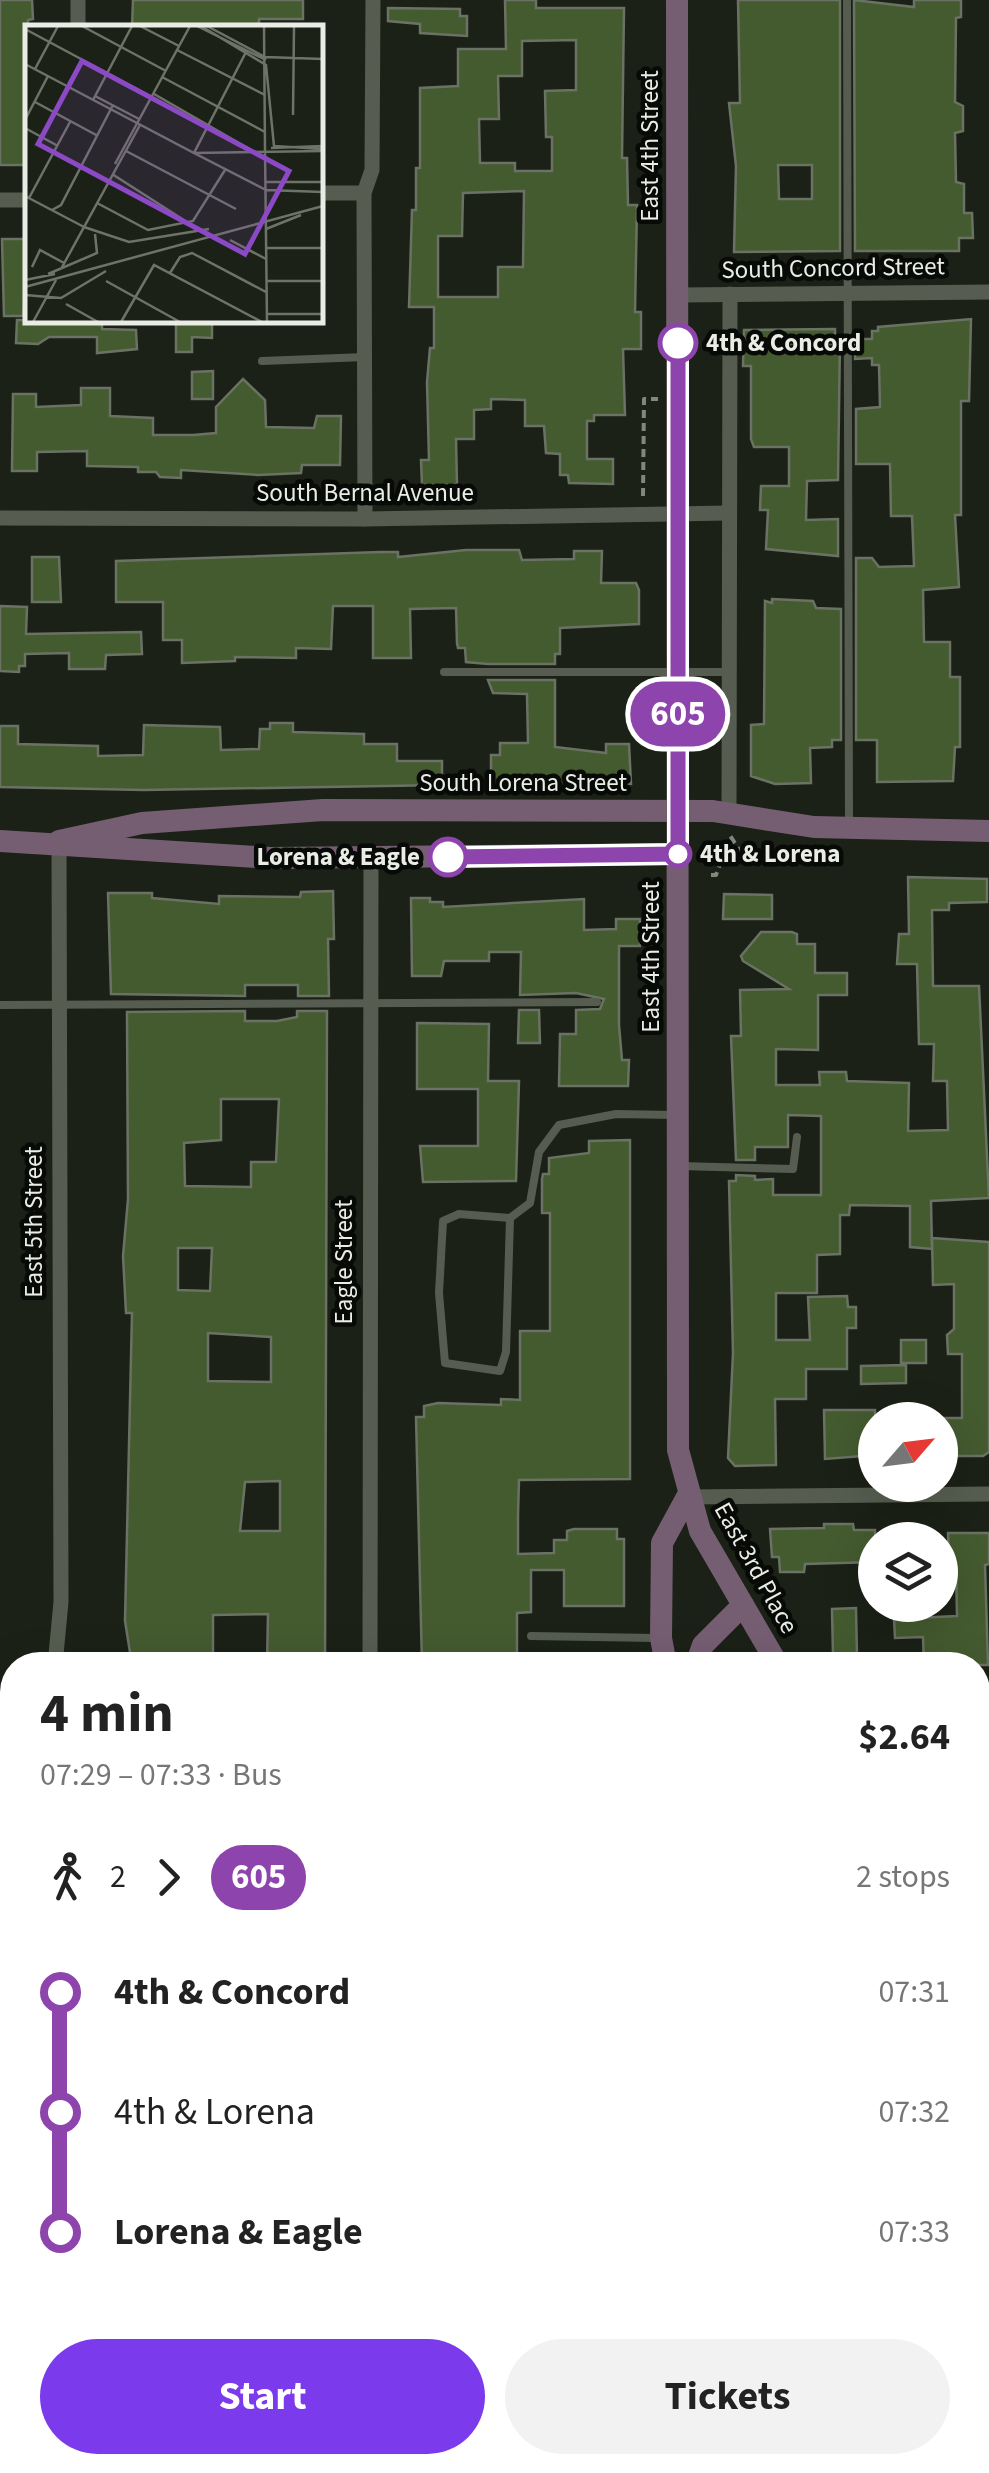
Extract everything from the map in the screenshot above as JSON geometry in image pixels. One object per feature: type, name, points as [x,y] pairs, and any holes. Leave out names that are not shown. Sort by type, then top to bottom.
[{"type":"main road","name":"East 4th Street","points":[[678,0],[678,1450],[687,1497]]},
{"type":"main road","name":"South Lorena Street","points":[[59,841],[142,823],[322,810],[729,813],[849,828],[989,831]]},
{"type":"main road","name":"South Lorena Street","points":[[0,841],[59,841],[103,850],[370,858],[678,854]]},
{"type":"main road","name":"East 3rd Place","points":[[687,1497],[700,1531],[770,1652]]},
{"type":"main road","points":[[664,1652],[662,1543],[687,1497]]},
{"type":"main road","points":[[701,1652],[743,1605]]},
{"type":"street","points":[[365,519],[364,193],[372,170],[373,0]]},
{"type":"street","points":[[322,194],[364,193]]},
{"type":"street","name":"South Concord Street","points":[[678,295],[989,292]]},
{"type":"street","points":[[729,813],[730,294]]},
{"type":"street","name":"South Bernal Avenue","points":[[0,518],[365,519],[730,512]]},
{"type":"street","name":"East 5th Street","points":[[59,841],[63,1652]]},
{"type":"street","name":"Eagle Street","points":[[370,858],[370,1652]]},
{"type":"street","points":[[687,1497],[989,1494]]},
{"type":"street","name":"East 5th Street","points":[[56,1652],[61,1602]]},
{"type":"lane","points":[[846,0],[849,828]]},
{"type":"lane","points":[[262,362],[364,357]]},
{"type":"lane","points":[[444,672],[729,672]]},
{"type":"lane","points":[[0,1005],[597,1002]]},
{"type":"lane","points":[[510,1218],[506,1352],[500,1371],[445,1363],[440,1293],[443,1221],[459,1214],[510,1218],[530,1203],[539,1152],[559,1125],[616,1114],[680,1116]]},
{"type":"lane","points":[[792,1184],[797,1137]]},
{"type":"lane","points":[[679,1166],[792,1170]]},
{"type":"lane","points":[[531,1636],[661,1638]]},
{"type":"path","points":[[642,515],[644,400]]},
{"type":"path","points":[[711,874],[716,874],[720,864],[737,860],[738,848],[729,838]]},
{"type":"building","points":[[0,0],[32,0],[33,19],[25,25],[25,165],[0,165]]},
{"type":"building","points":[[133,0],[303,0],[303,19],[259,19],[259,25],[132,25]]},
{"type":"building","points":[[505,0],[536,0],[536,8],[624,8],[622,158],[627,158],[628,205],[637,205],[635,312],[641,312],[641,349],[623,349],[625,415],[594,415],[594,421],[587,421],[587,459],[613,459],[613,484],[569,483],[568,475],[560,475],[560,454],[546,453],[544,426],[525,426],[525,400],[491,399],[491,409],[474,410],[474,439],[456,439],[457,485],[422,485],[421,460],[429,460],[427,382],[430,348],[434,348],[434,307],[409,307],[412,210],[416,210],[416,168],[420,168],[420,88],[458,86],[458,49],[506,49]],"holes":[[[576,40],[576,90],[545,91],[546,137],[552,137],[552,171],[515,171],[515,163],[480,163],[479,119],[499,119],[498,76],[522,76],[522,41]],[[524,191],[523,267],[498,267],[498,297],[438,297],[438,236],[462,236],[463,193]]]},
{"type":"building","points":[[738,0],[840,0],[840,251],[734,252],[736,166],[729,103],[740,103]],"holes":[[[778,165],[812,165],[812,199],[779,199]]]},
{"type":"building","points":[[854,0],[914,7],[914,0],[961,0],[961,17],[956,18],[955,102],[963,106],[963,131],[955,133],[956,182],[964,184],[964,213],[972,213],[973,238],[959,238],[959,251],[855,251]]},
{"type":"building","points":[[388,8],[460,9],[460,16],[467,16],[467,36],[420,33],[420,24],[388,21]]},
{"type":"building","points":[[2,239],[25,239],[23,316],[4,316]]},
{"type":"building","points":[[971,319],[969,401],[961,401],[961,515],[955,515],[959,587],[923,590],[924,642],[950,642],[950,677],[960,677],[960,747],[955,747],[953,781],[877,782],[877,740],[856,740],[856,558],[872,558],[879,567],[914,566],[912,516],[891,516],[890,464],[856,464],[856,409],[880,407],[879,365],[872,365],[872,358],[855,359],[855,339],[872,339],[872,331],[878,331],[878,327]]},
{"type":"building","points":[[17,320],[102,322],[102,329],[136,330],[137,349],[97,353],[97,337],[49,337],[38,344],[16,343]]},
{"type":"building","points":[[176,322],[212,322],[212,338],[192,337],[192,352],[176,352]]},
{"type":"building","points":[[835,329],[835,339],[840,339],[838,480],[807,481],[806,520],[838,519],[838,556],[766,549],[768,510],[760,510],[761,486],[789,486],[789,447],[754,447],[751,366],[743,366],[744,330]]},
{"type":"building","points":[[213,371],[213,399],[192,399],[192,372]]},
{"type":"building","points":[[243,379],[265,400],[266,427],[314,428],[317,416],[341,416],[340,465],[302,465],[301,473],[258,475],[181,470],[181,478],[160,477],[156,472],[138,472],[138,467],[87,466],[87,451],[37,452],[37,471],[12,471],[13,394],[36,394],[36,407],[81,405],[81,388],[110,388],[110,416],[153,418],[153,435],[193,435],[216,433],[216,407]]},
{"type":"building","points":[[466,550],[519,550],[522,560],[574,559],[574,551],[602,551],[601,583],[636,583],[639,624],[560,628],[560,654],[555,654],[555,664],[488,664],[466,662],[465,648],[458,648],[456,608],[410,609],[411,658],[373,658],[373,606],[333,606],[331,649],[296,648],[296,658],[235,657],[235,661],[182,663],[182,640],[163,640],[163,602],[116,602],[116,561],[381,552],[398,552],[398,557]]},
{"type":"building","points":[[32,557],[59,557],[61,602],[32,602]]},
{"type":"building","points":[[772,599],[813,601],[816,608],[841,609],[841,740],[832,740],[832,747],[810,748],[811,783],[775,784],[751,776],[751,725],[764,724],[765,601],[772,603]]},
{"type":"building","points":[[0,606],[27,607],[26,634],[141,632],[142,654],[106,655],[105,669],[69,669],[69,653],[25,654],[25,666],[19,666],[19,672],[0,671]]},
{"type":"building","points":[[488,680],[555,680],[555,747],[606,753],[606,744],[629,744],[631,784],[555,781],[491,785],[491,755],[500,755],[500,743],[528,743],[527,694],[493,693]]},
{"type":"building","points":[[270,723],[293,723],[293,732],[364,734],[364,744],[397,744],[397,761],[442,761],[442,785],[144,790],[0,787],[0,726],[18,726],[18,744],[98,746],[98,756],[143,755],[144,725],[220,727],[221,750],[259,749],[260,729],[270,729]]},
{"type":"building","points":[[908,877],[987,879],[987,902],[949,903],[949,910],[932,910],[933,986],[979,986],[989,1198],[931,1201],[932,1249],[910,1247],[910,1206],[850,1205],[849,1215],[840,1215],[840,1254],[817,1255],[817,1293],[776,1293],[776,1340],[810,1340],[808,1297],[847,1296],[848,1307],[856,1307],[856,1328],[847,1328],[847,1369],[806,1369],[806,1399],[775,1399],[776,1465],[735,1466],[728,1458],[733,1353],[729,1181],[736,1181],[736,1175],[755,1176],[755,1180],[773,1179],[773,1195],[821,1195],[821,1116],[788,1115],[788,1147],[755,1147],[755,1160],[736,1160],[731,1036],[741,1036],[740,990],[789,989],[741,956],[761,932],[792,932],[797,934],[797,944],[815,944],[815,973],[847,973],[847,995],[818,995],[818,1050],[776,1049],[776,1085],[820,1085],[819,1072],[846,1072],[847,1081],[909,1083],[908,1131],[948,1130],[947,1081],[933,1081],[934,1044],[919,1044],[917,964],[897,964],[899,934],[909,934]]},
{"type":"building","points":[[333,891],[334,939],[328,939],[329,996],[298,996],[298,985],[245,985],[245,996],[111,994],[108,893],[152,893],[152,898],[219,904],[219,896],[300,897],[301,892]]},
{"type":"building","points":[[724,894],[772,895],[772,919],[723,919]]},
{"type":"building","points":[[411,898],[430,898],[430,902],[443,902],[443,907],[584,899],[584,930],[616,929],[616,919],[640,919],[640,946],[619,946],[619,1025],[622,1060],[629,1060],[628,1086],[559,1086],[560,1034],[576,1034],[576,1010],[600,1009],[604,999],[576,993],[520,995],[521,952],[489,952],[489,961],[444,961],[441,976],[412,976]]},
{"type":"building","points":[[519,1010],[539,1010],[540,1043],[518,1043]]},
{"type":"building","points":[[245,1011],[245,1021],[277,1021],[297,1017],[297,1011],[327,1011],[325,1652],[267,1652],[268,1614],[213,1615],[213,1652],[130,1652],[125,1621],[132,1313],[126,1313],[123,1256],[128,1199],[127,1012]],"holes":[[[221,1099],[279,1099],[276,1162],[251,1162],[251,1187],[185,1186],[184,1143],[221,1140]],[[178,1248],[212,1248],[210,1291],[178,1290]],[[208,1333],[271,1337],[271,1382],[208,1381]],[[280,1481],[280,1531],[240,1531],[245,1482]]]},
{"type":"building","points":[[417,1023],[489,1024],[488,1081],[519,1081],[516,1181],[423,1182],[420,1146],[478,1146],[478,1089],[417,1089]]},
{"type":"building","points":[[630,1140],[630,1479],[519,1480],[518,1554],[554,1553],[554,1540],[567,1540],[567,1531],[574,1529],[617,1529],[617,1539],[624,1539],[624,1606],[564,1606],[564,1570],[531,1570],[531,1612],[517,1613],[517,1652],[422,1652],[416,1417],[424,1417],[424,1406],[438,1403],[501,1405],[501,1399],[520,1400],[520,1331],[550,1331],[550,1213],[542,1213],[543,1174],[549,1174],[549,1158],[589,1153],[589,1141]]},
{"type":"building","points":[[932,1238],[989,1242],[989,1452],[983,1456],[958,1456],[962,1354],[948,1354],[947,1335],[954,1329],[954,1284],[933,1285]]},
{"type":"building","points":[[901,1340],[926,1340],[926,1363],[901,1363]]},
{"type":"building","points":[[906,1365],[906,1383],[861,1384],[861,1366]]},
{"type":"building","points":[[824,1410],[858,1410],[858,1456],[825,1459]]},
{"type":"building","points":[[824,1524],[853,1524],[854,1530],[858,1530],[858,1562],[805,1564],[804,1572],[780,1572],[779,1557],[772,1557],[770,1529],[824,1528]]},
{"type":"building","points":[[958,1533],[989,1533],[989,1564],[985,1565],[988,1652],[924,1652],[923,1637],[895,1638],[894,1622],[958,1622]]},
{"type":"building","points":[[856,1608],[857,1652],[833,1652],[832,1609]]},
{"type":"bus line","name":"605","points":[[448,857],[678,854],[678,343]]},
{"type":"place","name":"4th & Concord","points":[[678,343]]},
{"type":"place","name":"4th & Lorena","points":[[678,854]]},
{"type":"place","name":"Lorena & Eagle","points":[[448,857]]}]
